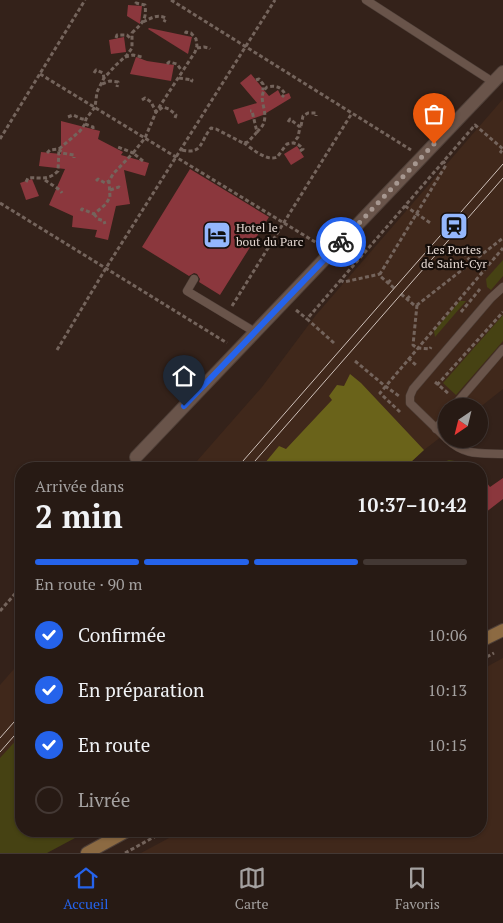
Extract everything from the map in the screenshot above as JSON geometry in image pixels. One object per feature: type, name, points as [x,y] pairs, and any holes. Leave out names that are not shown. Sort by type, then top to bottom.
[{"type":"main road","points":[[487,638],[503,630]]},
{"type":"main road","points":[[87,853],[116,837]]},
{"type":"street","points":[[136,457],[503,72]]},
{"type":"lane","points":[[366,0],[493,82]]},
{"type":"lane","points":[[194,279],[187,291],[255,332]]},
{"type":"lane","points":[[438,426],[436,429],[410,403],[413,389],[491,298],[503,287]]},
{"type":"lane","points":[[461,398],[503,349]]},
{"type":"lane","points":[[459,448],[472,453],[503,454]]},
{"type":"path","points":[[0,139],[86,0]]},
{"type":"path","points":[[171,0],[422,156]]},
{"type":"path","points":[[57,350],[106,268],[275,0]]},
{"type":"path","points":[[125,58],[132,48],[132,33],[147,15],[145,5],[136,3],[135,6]]},
{"type":"path","points":[[143,22],[152,17],[160,16],[166,18],[164,22]]},
{"type":"path","points":[[94,214],[106,204],[110,197],[109,182],[113,174],[145,138],[156,112],[196,48],[196,39],[186,32],[185,35]]},
{"type":"path","points":[[116,38],[117,35],[127,35],[131,39]]},
{"type":"path","points":[[196,48],[204,47],[210,49]]},
{"type":"path","points":[[47,153],[50,150],[59,149],[80,131],[95,107],[97,92],[104,78],[116,64],[133,55],[142,56],[141,59]]},
{"type":"path","points":[[167,64],[169,62],[177,64],[182,71]]},
{"type":"path","points":[[94,73],[96,70],[103,72],[104,78]]},
{"type":"path","points":[[40,74],[331,252]]},
{"type":"path","points":[[179,78],[187,78],[192,80],[191,82]]},
{"type":"path","points":[[243,143],[248,142],[264,122],[263,84],[259,78],[256,80]]},
{"type":"path","points":[[101,84],[118,82],[117,87]]},
{"type":"path","points":[[263,91],[268,87],[282,88],[285,94],[282,97]]},
{"type":"path","points":[[142,100],[145,98],[151,102],[156,112]]},
{"type":"path","points":[[156,112],[163,107],[176,115],[175,118]]},
{"type":"path","points":[[250,111],[252,111],[257,132]]},
{"type":"path","points":[[182,150],[190,152],[199,148],[211,128],[216,128],[266,157],[271,158],[277,156],[287,144],[294,142],[298,136],[303,116],[308,112],[316,113],[316,116]]},
{"type":"path","points":[[227,315],[352,113]]},
{"type":"path","points":[[68,117],[73,115],[82,120],[86,119]]},
{"type":"path","points":[[288,122],[290,119],[300,127]]},
{"type":"path","points":[[84,124],[93,127],[93,130]]},
{"type":"path","points":[[334,343],[307,319],[475,124],[503,149],[500,153]]},
{"type":"path","points":[[294,142],[303,149],[300,151]]},
{"type":"path","points":[[117,149],[118,146],[133,153],[143,161]]},
{"type":"path","points":[[59,149],[62,153],[74,154],[74,158]]},
{"type":"path","points":[[44,180],[53,176],[58,171],[59,149]]},
{"type":"path","points":[[340,280],[344,282],[380,274],[446,165],[443,161]]},
{"type":"path","points":[[26,182],[28,178],[44,180],[60,189],[62,193]]},
{"type":"path","points":[[96,181],[98,179],[105,183],[109,182]]},
{"type":"path","points":[[110,190],[121,188]]},
{"type":"path","points":[[0,203],[238,350]]},
{"type":"path","points":[[404,206],[432,224]]},
{"type":"path","points":[[81,211],[82,209],[94,214],[98,219],[104,221],[105,224]]},
{"type":"path","points":[[436,341],[430,349],[417,348],[413,345],[417,305],[503,238]]},
{"type":"path","points":[[459,248],[481,273]]},
{"type":"path","points":[[385,386],[503,248]]},
{"type":"path","points":[[380,274],[394,288]]},
{"type":"path","points":[[388,283],[392,278]]},
{"type":"path","points":[[455,319],[480,289]]},
{"type":"path","points":[[401,294],[414,306],[417,305]]},
{"type":"path","points":[[407,299],[411,295]]},
{"type":"path","points":[[438,384],[503,312]]},
{"type":"path","points":[[355,361],[385,386],[410,403]]},
{"type":"path","points":[[0,611],[15,594]]},
{"type":"path","points":[[125,853],[154,837]]},
{"type":"shaded area","points":[[503,99],[503,389],[488,401],[488,398],[438,398],[438,439],[411,462],[196,462],[262,387],[316,315]]},
{"type":"shaded area","points":[[503,260],[503,276],[491,290],[487,287],[486,279]]},
{"type":"shaded area","points":[[460,301],[466,301],[435,337],[434,331]]},
{"type":"shaded area","points":[[503,315],[503,341],[456,395],[443,383]]},
{"type":"shaded area","points":[[350,374],[361,383],[424,450],[411,462],[266,462],[279,446],[286,449],[332,400],[329,396],[337,385],[344,386]]},
{"type":"shaded area","points":[[449,460],[461,462],[444,462]]},
{"type":"shaded area","points":[[503,658],[503,853],[141,853],[171,837],[487,837],[487,667]]},
{"type":"shaded area","points":[[15,668],[15,837],[0,853],[0,685]]},
{"type":"shaded area","points":[[15,742],[15,837],[77,837],[47,853],[0,853],[0,758]]},
{"type":"building","points":[[128,5],[142,6],[140,24],[127,16]]},
{"type":"building","points":[[148,29],[192,37],[188,54]]},
{"type":"building","points":[[124,37],[126,52],[111,54],[109,40]]},
{"type":"building","points":[[136,57],[147,61],[174,65],[171,81],[130,74]]},
{"type":"building","points":[[251,74],[269,96],[278,90],[281,96],[289,93],[291,98],[263,115],[238,124],[233,110],[257,103],[240,83]]},
{"type":"building","points":[[61,121],[100,131],[98,139],[123,152],[121,155],[149,163],[145,176],[124,170],[130,204],[116,206],[108,240],[95,237],[97,230],[72,227],[73,216],[49,205],[65,169],[39,166],[41,152],[61,154]]},
{"type":"building","points":[[297,146],[304,157],[291,165],[284,154]]},
{"type":"building","points":[[190,169],[269,217],[220,295],[199,282],[200,279],[197,274],[194,273],[189,276],[142,247]]},
{"type":"building","points":[[32,179],[39,196],[26,200],[20,183]]},
{"type":"building","points":[[503,478],[503,499],[487,511],[487,483],[490,487]]},
{"type":"tram line","points":[[242,462],[503,164]]},
{"type":"tram line","points":[[254,462],[503,178]]},
{"type":"tram line","points":[[0,738],[15,721]]},
{"type":"tram line","points":[[0,752],[15,735]]},
{"type":"way so far","points":[[341,242],[434,144]]},
{"type":"place","name":"Les Portes de Saint-Cyr","points":[[454,226]]},
{"type":"place","name":"Hotel le bout du Parc","points":[[217,235]]},
{"type":"route","points":[[184,406],[341,242]]}]
